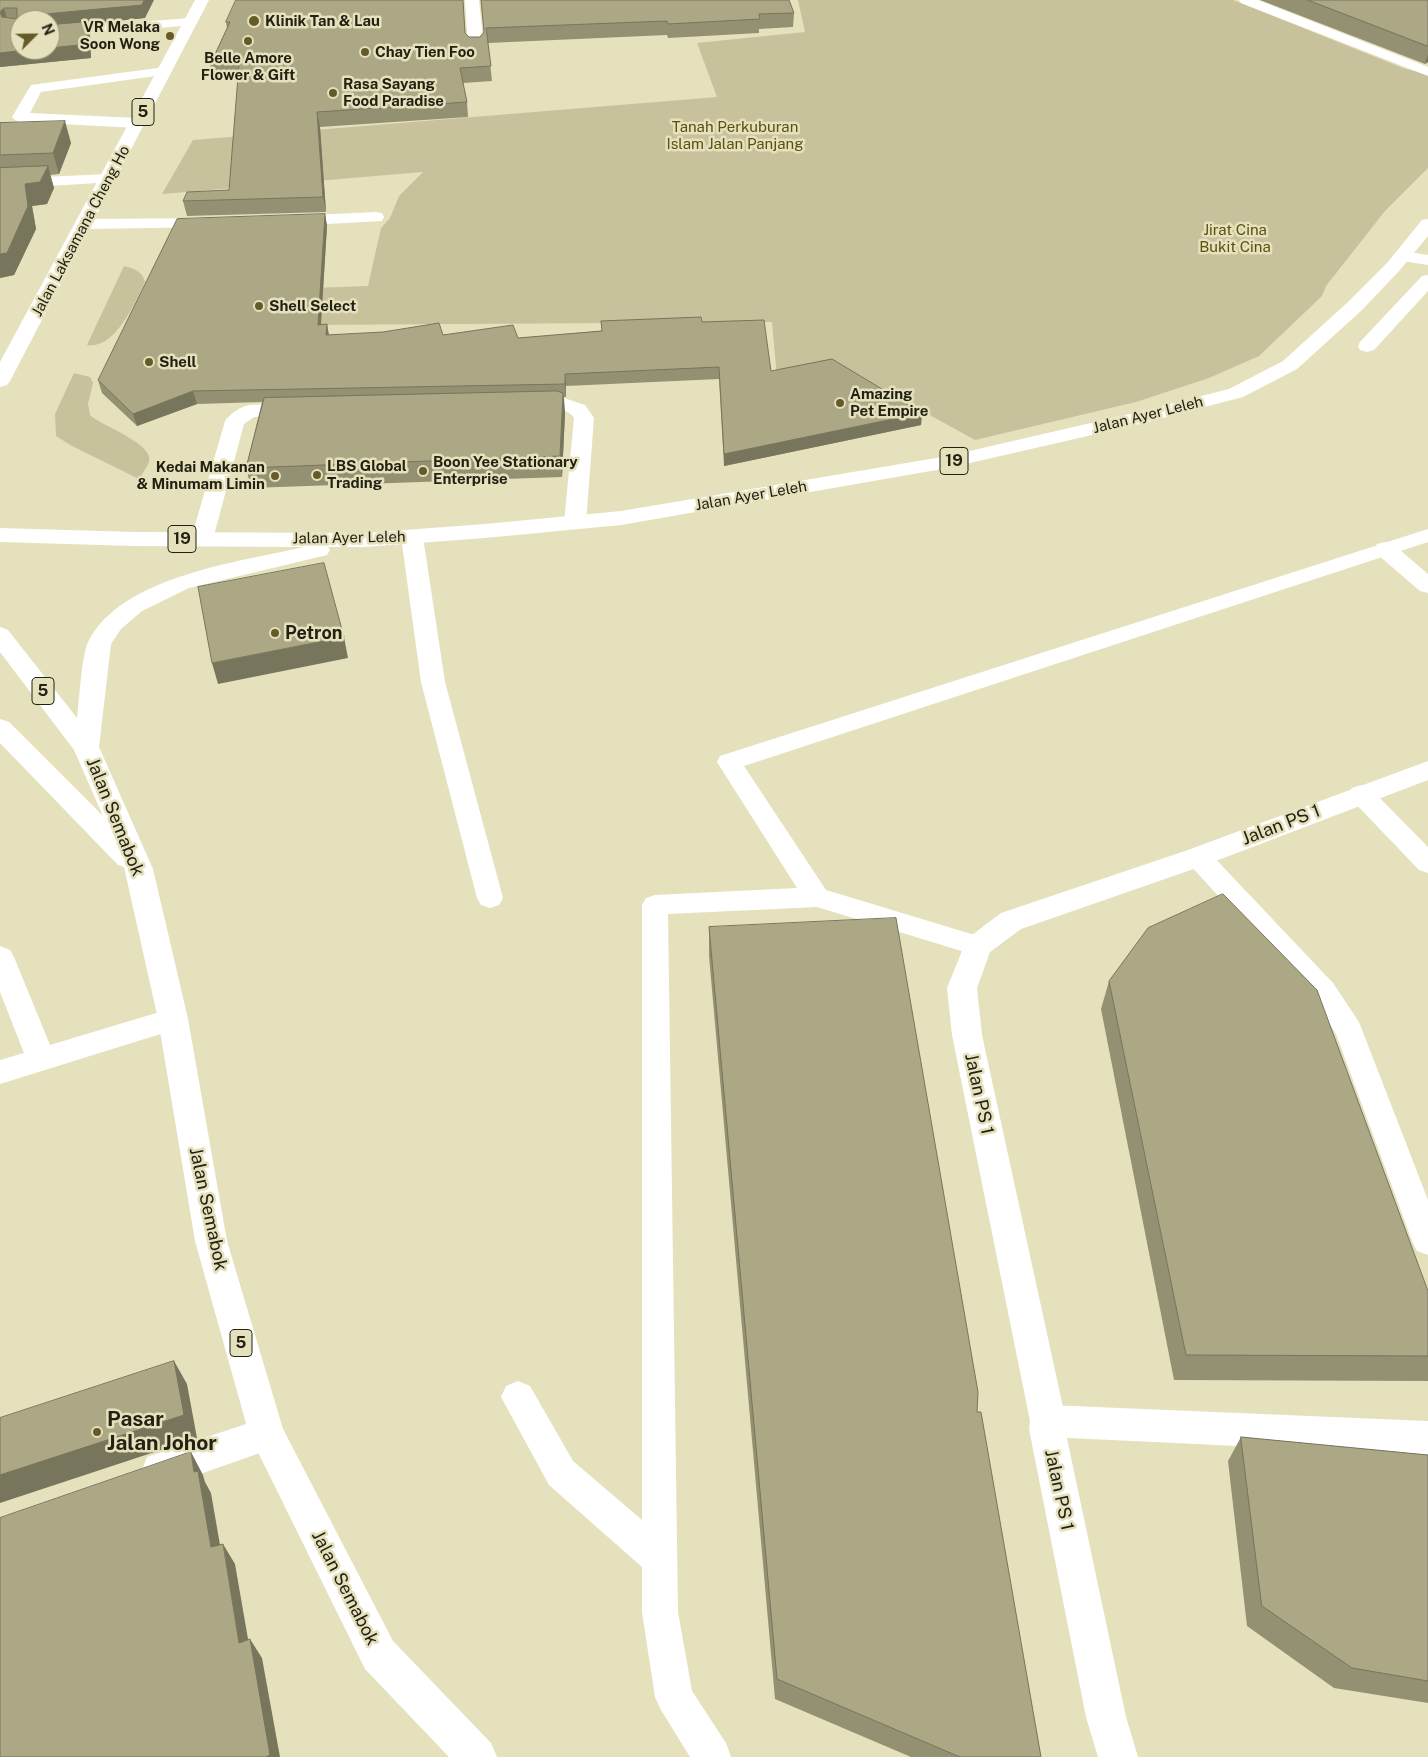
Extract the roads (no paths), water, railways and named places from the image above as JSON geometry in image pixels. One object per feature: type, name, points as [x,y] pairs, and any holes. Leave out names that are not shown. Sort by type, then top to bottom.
[{"type":"main road","name":"Jalan Laksamana Cheng Ho","points":[[0,380],[85,224],[202,0]]},
{"type":"main road","points":[[472,0],[476,47]]},
{"type":"main road","name":"Jalan Ayer Leleh","points":[[0,535],[364,540],[412,537],[621,518],[948,462],[1136,419],[1236,393],[1290,365],[1355,306],[1426,231]]},
{"type":"main road","points":[[1402,256],[1428,260]]},
{"type":"main road","points":[[86,747],[99,644],[113,624],[134,606],[181,583],[364,540]]},
{"type":"main road","points":[[1385,549],[1428,586]]},
{"type":"main road","name":"Jalan Semabok","points":[[0,635],[86,747],[140,869],[173,1019],[211,1242],[267,1434],[379,1655],[477,1757]]},
{"type":"main road","points":[[0,728],[140,869]]},
{"type":"main road","name":"Jalan PS 1","points":[[1118,1757],[1106,1717],[1047,1429],[1048,1421],[967,1035],[962,988],[978,946],[1011,921],[1198,857],[1360,794],[1428,770]]},
{"type":"main road","points":[[129,1480],[267,1434]]},
{"type":"lane","points":[[1246,0],[1428,72]]},
{"type":"lane","points":[[60,32],[190,22]]},
{"type":"lane","points":[[138,123],[20,117],[36,88],[165,71]]},
{"type":"lane","points":[[0,184],[108,179]]},
{"type":"lane","points":[[277,221],[376,217]]},
{"type":"lane","points":[[85,224],[228,223]]},
{"type":"lane","points":[[1367,346],[1428,280]]},
{"type":"lane","points":[[512,404],[561,404],[578,409],[584,418],[575,523]]},
{"type":"lane","points":[[202,539],[235,421],[249,411],[316,409]]},
{"type":"lane","points":[[817,897],[728,762],[1428,535]]},
{"type":"lane","points":[[412,537],[434,682],[490,898]]},
{"type":"lane","points":[[1360,794],[1428,863]]},
{"type":"lane","points":[[1198,857],[1323,991],[1349,1030],[1428,1241]]},
{"type":"lane","points":[[712,1757],[674,1698],[660,1612],[655,905],[817,897],[978,946]]},
{"type":"lane","points":[[0,958],[41,1059]]},
{"type":"lane","points":[[0,1072],[173,1019]]},
{"type":"lane","points":[[518,1397],[561,1473],[660,1559]]},
{"type":"lane","points":[[1048,1421],[1428,1438]]},
{"type":"lane","points":[[1097,1757],[1106,1717]]},
{"type":"place","name":"Klinik Tan & Lau","points":[[254,21]]},
{"type":"place","name":"VR Melaka Soon Wong","points":[[170,36]]},
{"type":"place","name":"Belle Amore Flower & Gift","points":[[248,41]]},
{"type":"place","name":"Chay Tien Foo","points":[[365,52]]},
{"type":"place","name":"Rasa Sayang Food Paradise","points":[[333,93]]},
{"type":"place","name":"Shell Select","points":[[259,306]]},
{"type":"place","name":"Shell","points":[[149,362]]},
{"type":"place","name":"Amazing Pet Empire","points":[[840,403]]},
{"type":"place","name":"Boon Yee Stationary Enterprise","points":[[423,471]]},
{"type":"place","name":"LBS Global Trading","points":[[317,475]]},
{"type":"place","name":"Kedai Makanan & Minumam Limin","points":[[275,476]]},
{"type":"place","name":"Petron","points":[[275,633]]},
{"type":"place","name":"Pasar Jalan Johor","points":[[97,1432]]},
{"type":"park label","name":"Tanah Perkuburan Islam Jalan Panjang","points":[[735,136]]},
{"type":"park label","name":"Jirat Cina Bukit Cina","points":[[1235,238]]}]
